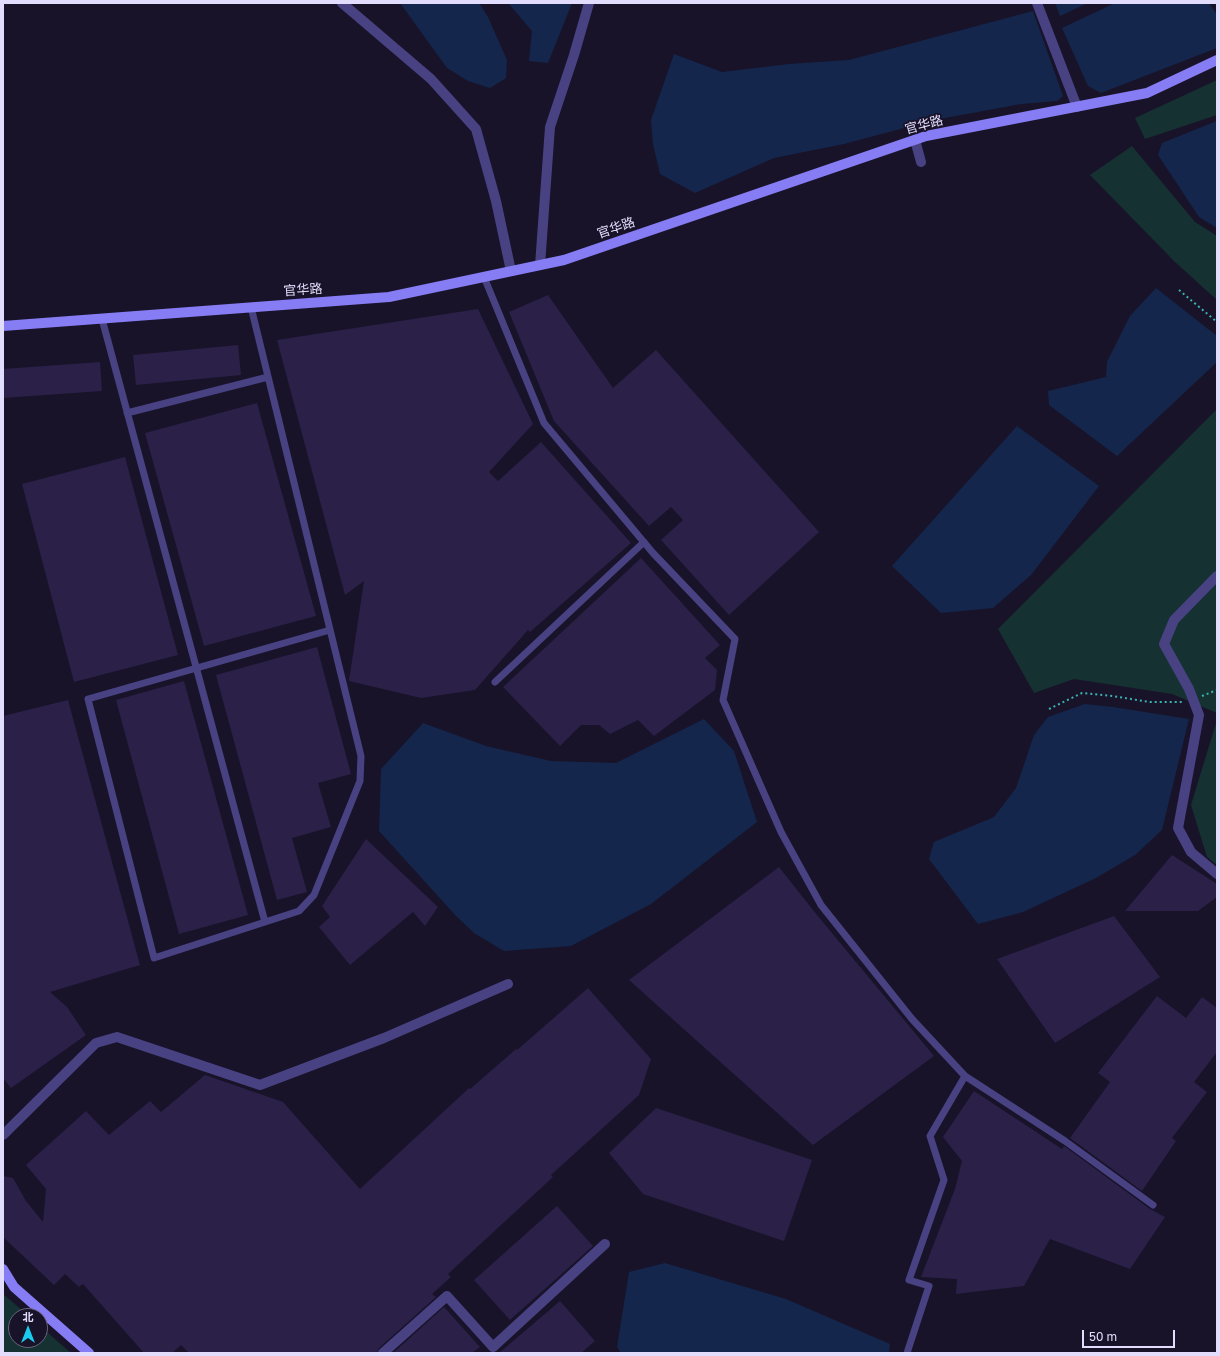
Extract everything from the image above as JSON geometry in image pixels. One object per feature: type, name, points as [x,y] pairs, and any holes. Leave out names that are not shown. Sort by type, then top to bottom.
[{"type":"main road","name":"官华路","points":[[3,326],[389,297],[564,260],[926,136],[1147,93],[1217,60]]},
{"type":"main road","points":[[3,1269],[14,1288],[89,1353]]},
{"type":"street","points":[[342,3],[431,79],[476,129],[496,201],[511,271]]},
{"type":"street","points":[[540,265],[550,127],[574,55],[588,3]]},
{"type":"street","points":[[1036,3],[1077,107]]},
{"type":"street","points":[[916,140],[921,162]]},
{"type":"street","points":[[1217,576],[1174,620],[1164,644],[1189,689],[1199,715],[1178,828],[1191,852],[1217,874]]},
{"type":"street","points":[[3,1135],[96,1043],[117,1037],[260,1085],[384,1038],[508,984]]},
{"type":"street","points":[[383,1353],[447,1296],[493,1347],[605,1244]]},
{"type":"lane","points":[[484,277],[544,423],[644,542],[735,639],[723,700],[781,832],[821,905],[912,1019],[965,1076],[1066,1141],[1153,1205]]},
{"type":"lane","points":[[251,307],[330,630],[360,756],[360,781],[314,895],[299,911],[154,958],[88,699],[330,630]]},
{"type":"lane","points":[[102,319],[265,922]]},
{"type":"lane","points":[[127,413],[268,377]]},
{"type":"lane","points":[[495,682],[644,542]]},
{"type":"lane","points":[[907,1353],[929,1286],[909,1280],[944,1180],[930,1136],[965,1076]]},
{"type":"path","points":[[1179,290],[1217,322]]},
{"type":"path","points":[[1048,709],[1082,693],[1150,702],[1178,704],[1193,700],[1217,690]]},
{"type":"green space","points":[[1217,80],[1217,115],[1145,139],[1135,118]]},
{"type":"green space","points":[[1132,146],[1195,222],[1217,236],[1217,300],[1175,262],[1090,175]]},
{"type":"green space","points":[[1217,409],[1217,713],[1172,694],[1074,679],[1034,693],[998,629]]},
{"type":"green space","points":[[1217,720],[1217,865],[1207,857],[1191,805]]},
{"type":"green space","points":[[3,1294],[20,1308],[8,1308],[8,1348],[48,1348],[48,1333],[71,1353],[3,1353]]},
{"type":"water","points":[[400,3],[479,3],[488,17],[507,60],[506,78],[490,88],[468,81],[447,68]]},
{"type":"water","points":[[508,3],[572,3],[548,63],[529,61],[532,31]]},
{"type":"water","points":[[1055,3],[1088,3],[1060,16]]},
{"type":"water","points":[[1115,3],[1209,3],[1217,15],[1217,48],[1101,93],[1088,86],[1062,28]]},
{"type":"water","points":[[1033,11],[1063,96],[1057,101],[1021,104],[934,120],[844,144],[774,158],[695,193],[660,174],[653,144],[651,120],[674,54],[722,72],[789,64],[849,60]]},
{"type":"water","points":[[1217,121],[1217,228],[1199,217],[1158,155],[1162,143]]},
{"type":"water","points":[[1156,288],[1217,336],[1217,362],[1117,456],[1049,405],[1048,391],[1106,377],[1107,362],[1130,316]]},
{"type":"water","points":[[1017,426],[1099,486],[1031,575],[993,608],[941,613],[892,566]]},
{"type":"water","points":[[1085,704],[1189,719],[1162,830],[1135,855],[1096,878],[1023,912],[978,924],[929,859],[934,842],[994,817],[1016,788],[1034,735],[1048,717]]},
{"type":"water","points":[[704,719],[734,751],[757,822],[651,904],[571,946],[504,951],[474,933],[456,916],[379,831],[381,769],[423,723],[486,746],[551,761],[616,763]]},
{"type":"water","points":[[665,1263],[786,1299],[890,1344],[889,1353],[621,1353],[617,1347],[629,1272]]},
{"type":"building","points":[[548,295],[613,388],[656,350],[819,532],[729,615],[661,540],[683,520],[671,507],[649,526],[554,421],[509,312]]},
{"type":"building","points":[[478,309],[533,424],[489,472],[498,481],[541,442],[631,543],[530,632],[528,630],[475,690],[421,698],[349,681],[364,581],[345,595],[277,340]]},
{"type":"building","points":[[238,345],[241,375],[136,385],[133,355]]},
{"type":"building","points":[[100,362],[102,391],[3,398],[3,369]]},
{"type":"building","points":[[257,403],[316,616],[204,646],[145,433]]},
{"type":"building","points":[[125,457],[178,655],[74,682],[22,484]]},
{"type":"building","points":[[641,558],[720,645],[705,658],[717,670],[715,690],[654,736],[638,720],[610,734],[599,725],[581,725],[560,746],[503,687]]},
{"type":"building","points":[[317,647],[351,774],[318,783],[331,827],[292,838],[307,892],[277,900],[216,675]]},
{"type":"building","points":[[184,681],[248,915],[179,934],[116,700]]},
{"type":"building","points":[[68,700],[140,965],[50,992],[67,1007],[86,1035],[11,1088],[3,1078],[3,716]]},
{"type":"building","points":[[366,839],[438,907],[425,926],[413,912],[350,965],[319,927],[330,917],[322,906]]},
{"type":"building","points":[[1172,855],[1217,884],[1217,897],[1198,911],[1125,911]]},
{"type":"building","points":[[779,867],[934,1056],[813,1145],[629,980]]},
{"type":"building","points":[[1114,916],[1160,977],[1055,1043],[997,959]]},
{"type":"building","points":[[588,988],[651,1059],[639,1095],[551,1175],[553,1177],[448,1274],[451,1277],[432,1294],[436,1297],[379,1348],[377,1353],[189,1353],[181,1345],[172,1353],[144,1353],[83,1284],[79,1287],[65,1274],[54,1285],[3,1237],[3,1176],[13,1178],[26,1201],[43,1222],[46,1189],[26,1165],[86,1111],[109,1135],[150,1101],[161,1112],[205,1075],[283,1102],[360,1189],[469,1088],[470,1089],[516,1049],[517,1050]]},
{"type":"building","points":[[1157,996],[1186,1018],[1202,997],[1217,1008],[1217,1052],[1194,1082],[1207,1092],[1172,1138],[1176,1141],[1142,1191],[1070,1138],[1110,1082],[1098,1073]]},
{"type":"building","points":[[974,1091],[1062,1149],[1064,1146],[1150,1209],[1165,1217],[1130,1269],[1050,1239],[1024,1286],[956,1294],[957,1279],[921,1277],[955,1189],[962,1161],[943,1137]]},
{"type":"building","points":[[656,1108],[812,1160],[784,1241],[643,1194],[609,1153]]},
{"type":"building","points":[[557,1206],[593,1246],[510,1320],[474,1280]]},
{"type":"building","points":[[560,1301],[595,1341],[581,1353],[499,1353]]},
{"type":"building","points":[[444,1307],[480,1347],[472,1353],[393,1353]]}]
